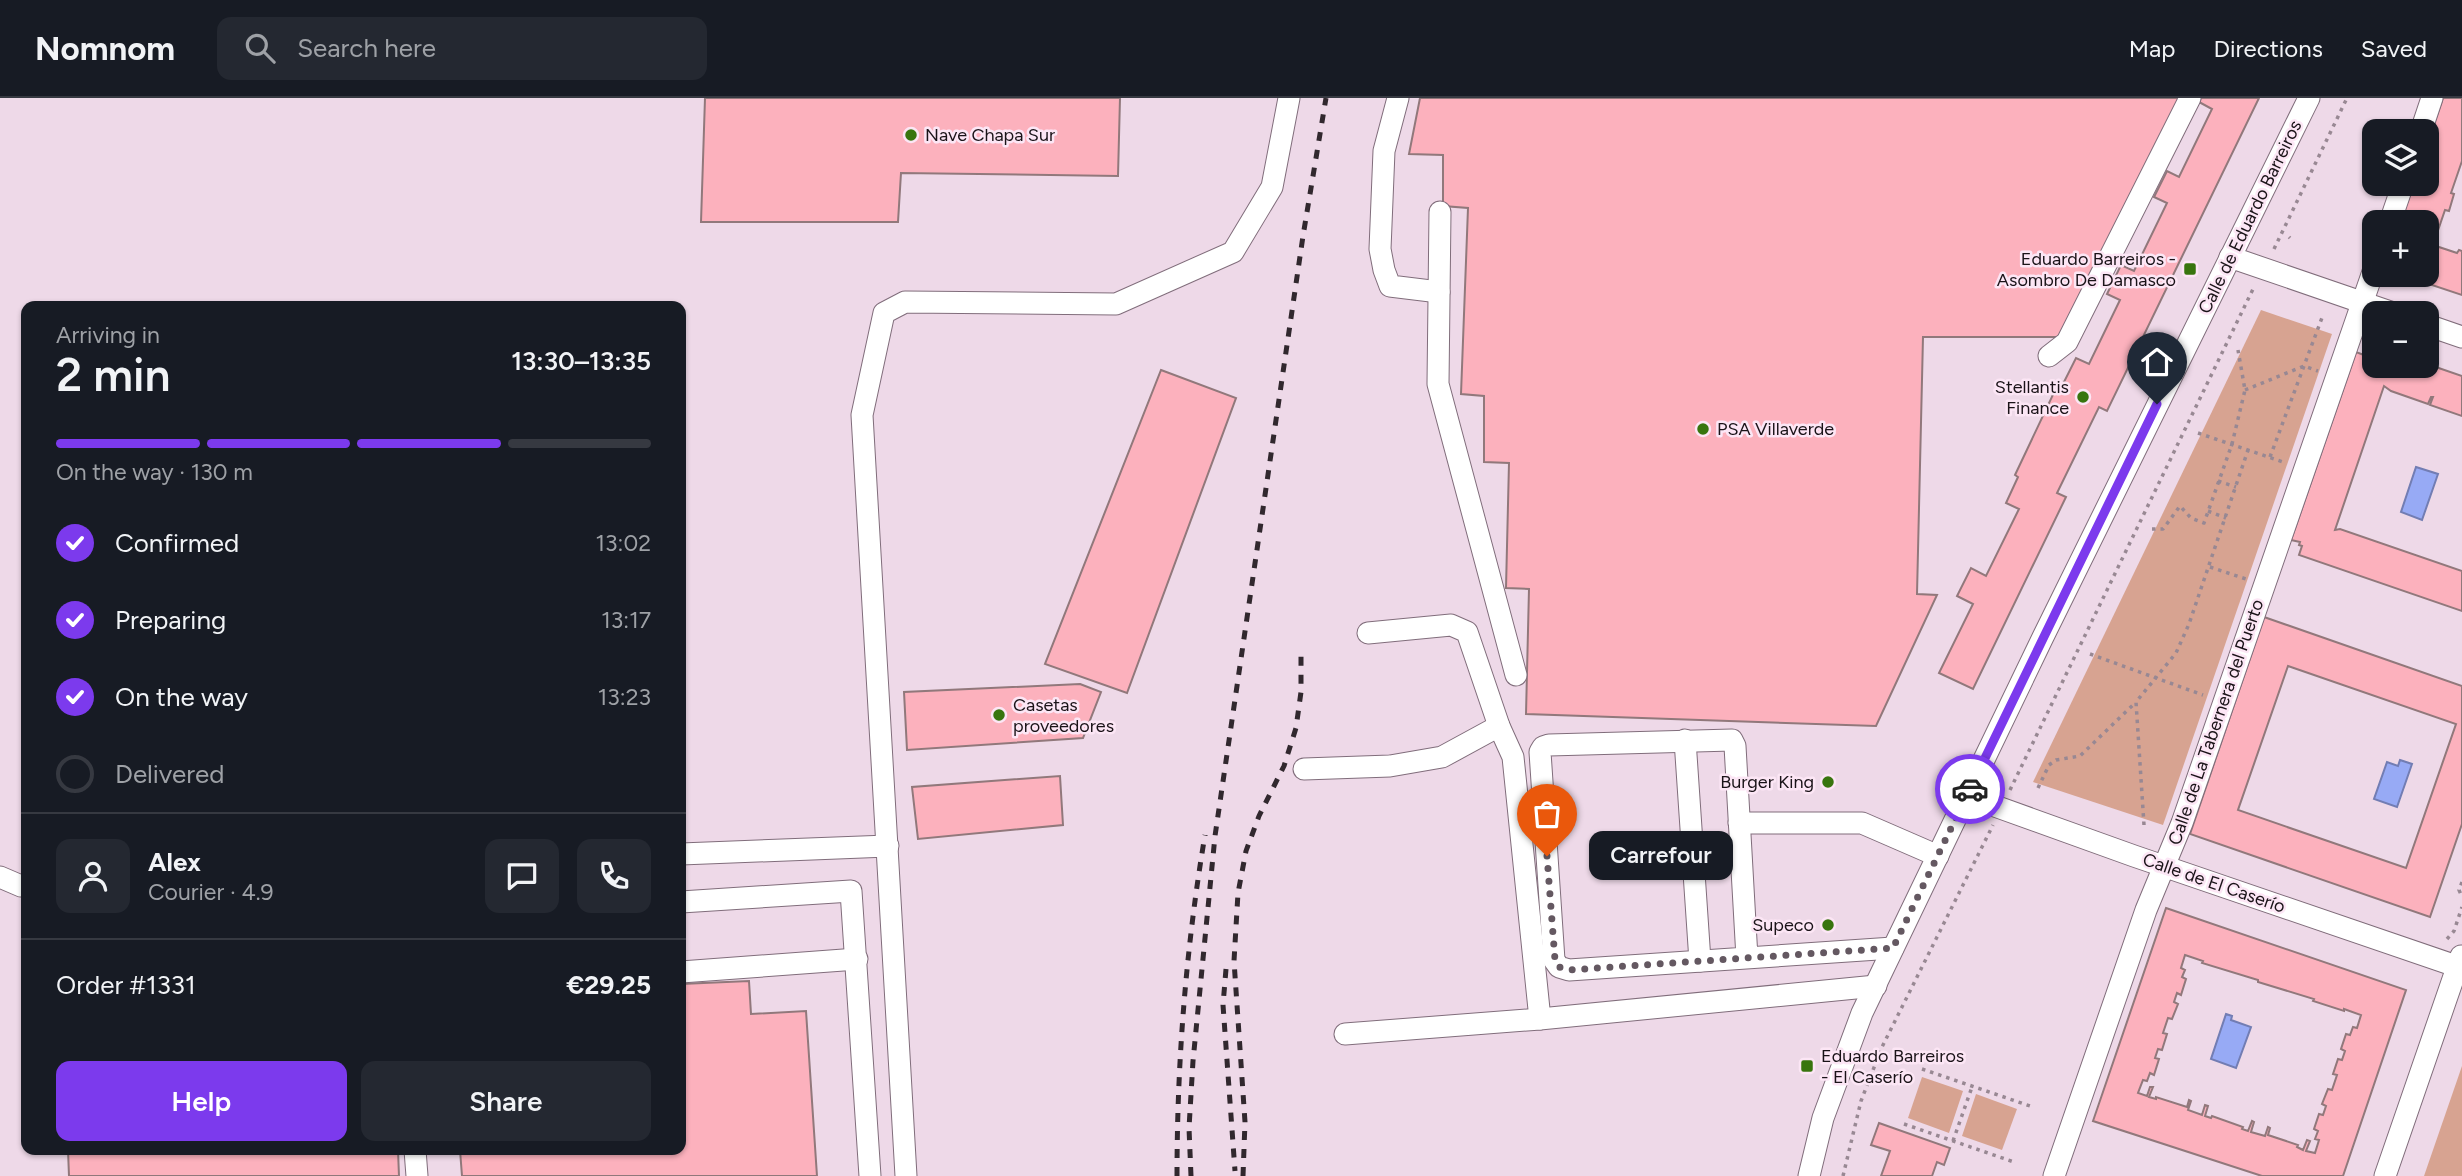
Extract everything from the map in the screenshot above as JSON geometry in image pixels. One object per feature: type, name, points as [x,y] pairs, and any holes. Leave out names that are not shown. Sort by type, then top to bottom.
[{"type":"street","points":[[906,1176],[862,415],[884,313],[905,302],[1116,304],[1233,252],[1272,187],[1289,98]]},
{"type":"street","points":[[1398,98],[1384,151],[1380,249],[1384,270],[1390,286],[1439,292]]},
{"type":"street","points":[[2049,356],[2067,342],[2190,98]]},
{"type":"street","name":"Calle de Eduardo Barreiros","points":[[1809,1176],[1823,1118],[1862,1013],[2043,637],[2309,98]]},
{"type":"street","points":[[2425,119],[2432,98]]},
{"type":"street","points":[[1440,212],[1438,384],[1516,675]]},
{"type":"street","points":[[2230,257],[2362,303]]},
{"type":"street","name":"Calle de La Tabernera del Puerto","points":[[2054,1176],[2146,909],[2182,823],[2362,303]]},
{"type":"street","points":[[2439,329],[2462,337]]},
{"type":"street","points":[[1368,633],[1451,625],[1467,632],[1499,726],[1513,757],[1540,1018]]},
{"type":"street","points":[[1304,769],[1390,766],[1442,757],[1499,726]]},
{"type":"street","points":[[1685,740],[1700,961]]},
{"type":"street","points":[[1747,958],[1735,746],[1732,740],[1543,747],[1540,752],[1550,905],[1555,960],[1559,967],[1569,970],[1700,961],[1747,958],[1893,948]]},
{"type":"street","name":"Calle de El Caserío","points":[[1967,796],[2164,866],[2457,957]]},
{"type":"street","points":[[1739,823],[1862,823],[1938,856]]},
{"type":"street","points":[[686,854],[888,846]]},
{"type":"street","points":[[0,877],[21,886]]},
{"type":"street","points":[[686,902],[851,891],[870,1176]]},
{"type":"street","points":[[2385,1176],[2457,957]]},
{"type":"street","points":[[686,972],[857,959]]},
{"type":"street","points":[[1345,1034],[1875,986]]},
{"type":"street","points":[[415,1155],[416,1176]]},
{"type":"path","points":[[1843,1176],[1861,1101],[1874,1066],[2347,98]]},
{"type":"path","points":[[2270,457],[2323,315]]},
{"type":"path","points":[[2152,529],[2163,529],[2180,506],[2191,519],[2204,523],[2232,444],[2245,390],[2238,351]]},
{"type":"path","points":[[2245,390],[2304,366],[2323,372]]},
{"type":"path","points":[[2198,433],[2291,465]]},
{"type":"path","points":[[2038,788],[2049,765],[2056,760],[2080,756],[2136,702],[2176,653],[2189,624],[2248,450]]},
{"type":"path","points":[[2218,481],[2236,487]]},
{"type":"path","points":[[2208,511],[2226,518]]},
{"type":"path","points":[[2209,567],[2251,581]]},
{"type":"path","points":[[2090,654],[2211,698]]},
{"type":"path","points":[[2136,702],[2144,825]]},
{"type":"path","points":[[2462,882],[2459,890],[2462,897]]},
{"type":"path","points":[[2457,957],[2454,931],[2462,908]]},
{"type":"path","points":[[1923,1069],[2033,1108]]},
{"type":"path","points":[[1953,1141],[1972,1086]]},
{"type":"path","points":[[1904,1124],[2014,1162]]},
{"type":"shaded area","points":[[2261,310],[2332,334],[2163,825],[2033,782]]},
{"type":"shaded area","points":[[2462,1066],[2462,1176],[2424,1176]]},
{"type":"shaded area","points":[[1922,1077],[1963,1091],[1949,1133],[1908,1118]]},
{"type":"shaded area","points":[[1976,1094],[2017,1109],[2002,1150],[1962,1136]]},
{"type":"water","points":[[2416,467],[2438,474],[2422,520],[2401,512]]},
{"type":"water","points":[[2400,760],[2412,764],[2397,807],[2374,799],[2387,762],[2398,766]]},
{"type":"water","points":[[2226,1014],[2232,1016],[2231,1020],[2251,1027],[2236,1068],[2211,1059]]},
{"type":"building","name":"Nave Chapa Sur","points":[[705,98],[1120,98],[1118,176],[901,173],[898,222],[701,222]]},
{"type":"building","name":"PSA Villaverde","points":[[1420,98],[2179,98],[2062,337],[1923,337],[1917,594],[1937,595],[1876,726],[1526,714],[1529,589],[1506,588],[1509,463],[1484,462],[1484,396],[1461,394],[1468,208],[1443,206],[1443,155],[1409,154]]},
{"type":"building","name":"Stellantis Finance","points":[[2201,98],[2259,98],[2107,411],[2099,407],[2057,493],[2066,497],[1973,689],[1939,673],[1973,604],[1957,596],[1971,568],[1986,576],[2019,509],[2006,503],[2018,477],[2015,475],[2058,384],[2062,386],[2076,358],[2089,364],[2120,300],[2107,294],[2121,265],[2134,271],[2167,203],[2154,197],[2167,171],[2179,177],[2212,109],[2199,102]]},
{"type":"building","points":[[2443,98],[2462,98],[2462,161],[2451,193],[2454,194],[2449,211],[2445,210],[2439,228],[2439,210],[2404,210],[2410,196],[2439,196],[2439,119],[2436,119]]},
{"type":"building","points":[[2439,247],[2457,253],[2462,251],[2462,295],[2438,287]]},
{"type":"building","points":[[2356,352],[2362,354],[2362,378],[2439,378],[2439,368],[2462,376],[2462,416],[2430,405],[2433,397],[2428,404],[2384,386],[2335,530],[2340,529],[2462,571],[2462,611],[2299,555],[2302,546],[2299,545],[2300,542],[2291,540]]},
{"type":"building","points":[[1161,370],[1236,398],[1127,693],[1045,664]]},
{"type":"building","points":[[2264,617],[2462,686],[2462,824],[2430,917],[2190,834]],"holes":[[[2288,666],[2456,724],[2406,868],[2238,810]]]},
{"type":"building","name":"Casetas proveedores","points":[[1080,684],[1101,692],[1083,738],[907,750],[904,692]]},
{"type":"building","name":"Casetas proveedores","points":[[1060,776],[1063,825],[918,839],[912,787]]},
{"type":"building","points":[[2166,908],[2406,990],[2343,1176],[2262,1176],[2093,1121]],"holes":[[[2185,955],[2203,961],[2202,963],[2314,999],[2313,1001],[2361,1015],[2357,1028],[2353,1027],[2350,1035],[2346,1034],[2341,1049],[2345,1051],[2342,1060],[2338,1059],[2332,1090],[2328,1089],[2322,1104],[2326,1106],[2323,1115],[2319,1114],[2314,1129],[2318,1131],[2315,1139],[2319,1140],[2315,1153],[2306,1151],[2310,1141],[2307,1140],[2303,1150],[2297,1147],[2298,1145],[2268,1135],[2268,1127],[2265,1136],[2251,1132],[2252,1121],[2248,1131],[2212,1116],[2205,1116],[2208,1106],[2205,1105],[2202,1115],[2188,1110],[2189,1100],[2187,1107],[2149,1097],[2153,1087],[2150,1087],[2147,1096],[2138,1093],[2143,1080],[2147,1081],[2150,1073],[2154,1075],[2159,1059],[2155,1058],[2158,1049],[2162,1050],[2167,1034],[2163,1033],[2168,1018],[2172,1019],[2178,1004],[2174,1002],[2177,993],[2181,995],[2186,979],[2182,977],[2185,970],[2181,968]]]},
{"type":"building","points":[[749,981],[751,1014],[806,1011],[817,1176],[462,1176],[460,1155],[686,1155],[686,984]]},
{"type":"building","points":[[1879,1123],[1950,1148],[1944,1165],[1937,1162],[1932,1176],[1881,1176],[1890,1151],[1871,1145]]},
{"type":"building","points":[[68,1155],[398,1155],[399,1176],[69,1176]]},
{"type":"railway","points":[[1191,1176],[1189,1128],[1193,1061],[1215,836],[1303,236],[1326,98]]},
{"type":"railway","points":[[1243,1176],[1245,1122],[1234,961],[1238,893],[1246,851],[1259,816],[1284,766],[1296,728],[1301,692],[1301,652]]},
{"type":"railway","points":[[1177,1176],[1184,1005],[1205,835]]},
{"type":"railway","points":[[1226,969],[1223,1005],[1235,1171]]},
{"type":"way so far","points":[[1547,856],[1555,960],[1559,967],[1569,970],[1893,948],[1970,789]]},
{"type":"place","name":"Nave Chapa Sur","points":[[911,135]]},
{"type":"place","name":"Eduardo Barreiros - Asombro De Damasco","points":[[2190,269]]},
{"type":"place","name":"Stellantis Finance","points":[[2083,397]]},
{"type":"place","name":"PSA Villaverde","points":[[1703,429]]},
{"type":"place","name":"Casetas proveedores","points":[[999,715]]},
{"type":"place","name":"Burger King","points":[[1828,782]]},
{"type":"place","name":"Carrefour","points":[[1547,856]]},
{"type":"place","name":"Supeco","points":[[1828,925]]},
{"type":"place","name":"Eduardo Barreiros - El Caserío","points":[[1807,1066]]},
{"type":"route","points":[[1970,789],[2157,404]]}]
